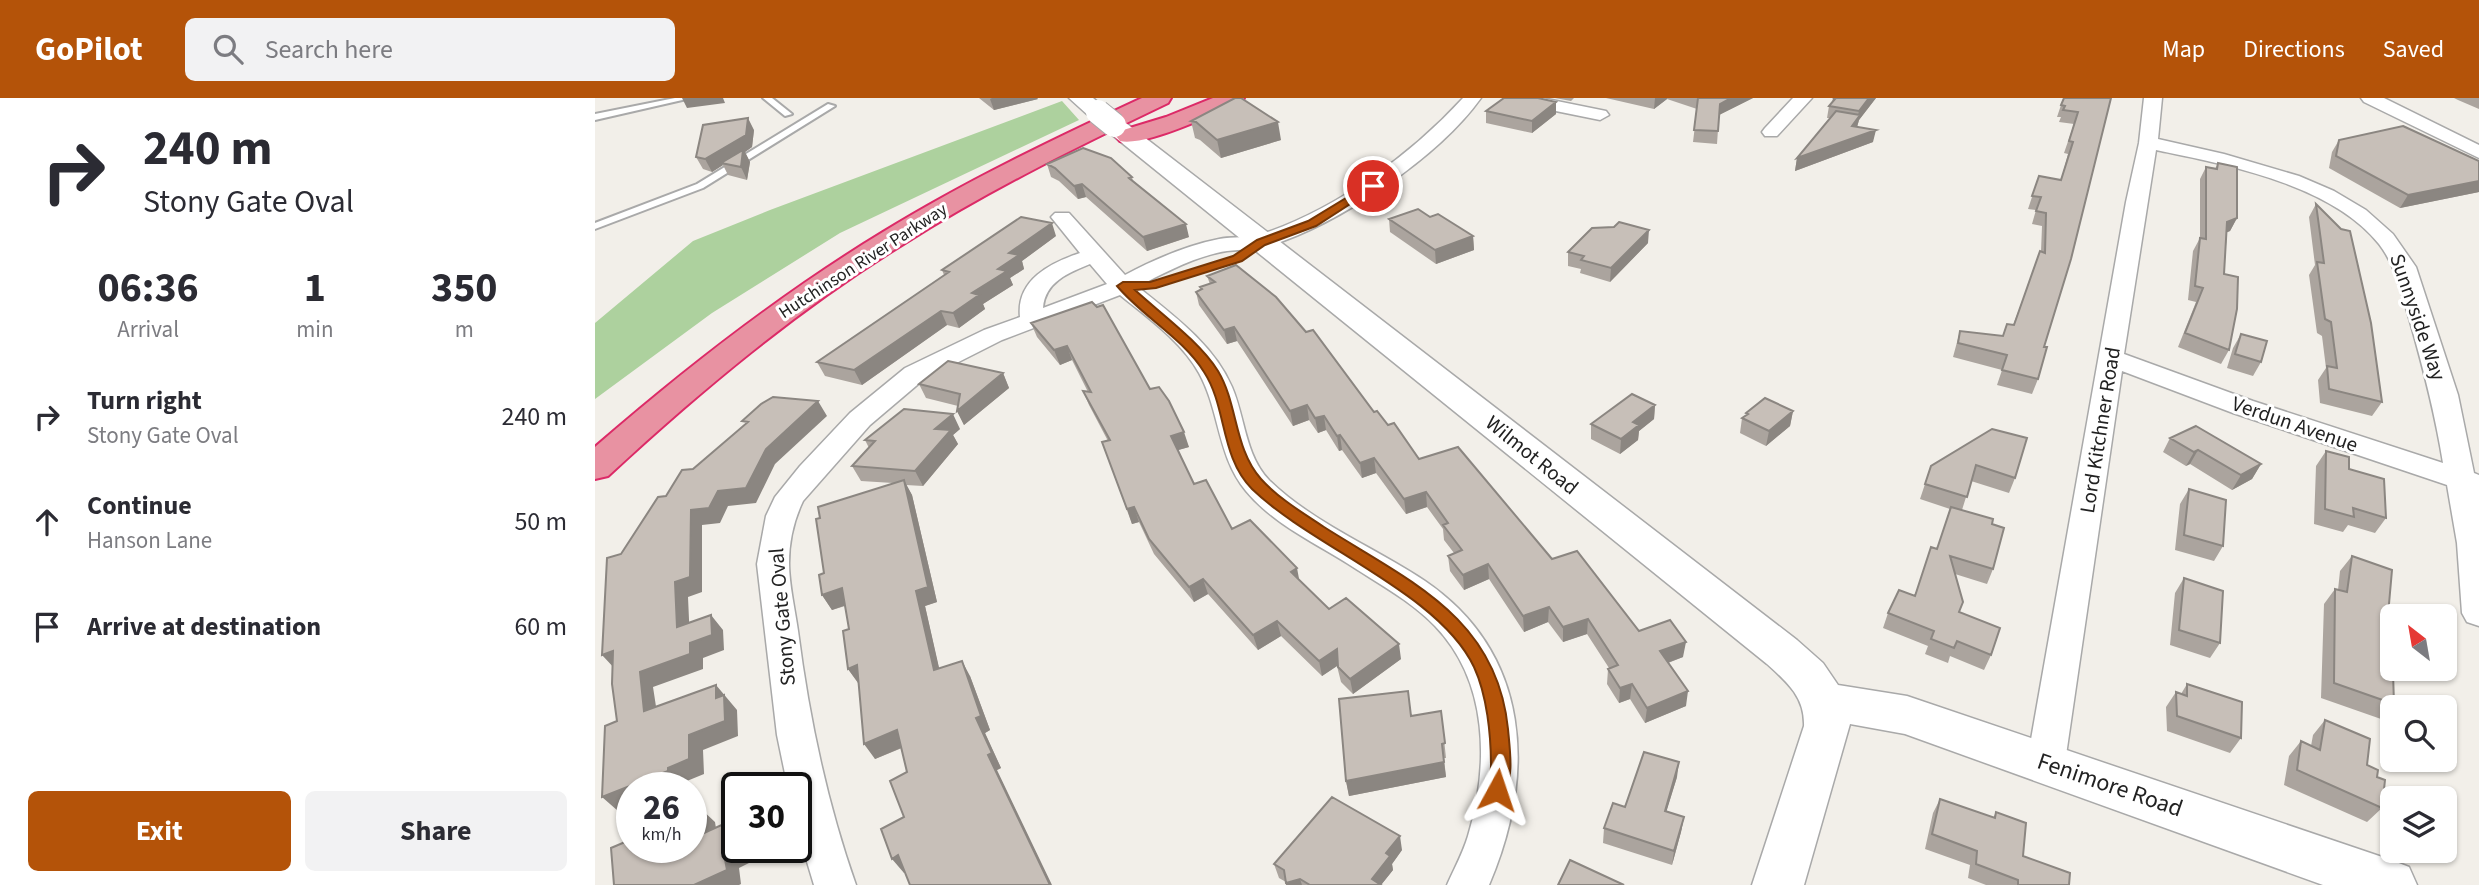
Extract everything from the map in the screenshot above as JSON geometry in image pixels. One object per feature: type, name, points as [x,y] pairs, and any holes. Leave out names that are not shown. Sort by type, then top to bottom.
[{"type":"highway","name":"Hutchinson River Parkway","points":[[595,440],[670,378],[807,278],[910,214],[1003,163],[1140,98]]},
{"type":"highway","name":"Hutchinson River Parkway","points":[[595,467],[676,396],[734,350],[788,309],[891,240],[1022,165],[1160,98]]},
{"type":"highway","points":[[1105,118],[1174,122],[1233,98]]},
{"type":"highway","points":[[595,433],[670,378]]},
{"type":"street","name":"Stony Gate Oval","points":[[835,885],[806,783],[783,651],[773,564],[781,516],[790,497],[860,419],[895,387],[958,350],[1123,286],[1151,286],[1208,269],[1237,258],[1261,242],[1312,223],[1373,186],[1445,128],[1472,98]]},
{"type":"street","points":[[1517,98],[1600,115]]},
{"type":"street","points":[[1771,132],[1803,98]]},
{"type":"street","name":"Lord Kitchner Road","points":[[2046,762],[2113,359],[2136,202],[2148,143],[2153,98]]},
{"type":"street","points":[[2370,98],[2479,152]]},
{"type":"street","name":"Wilmot Road","points":[[1105,118],[1782,652],[1807,676],[1825,701]]},
{"type":"street","name":"Sunnyside Way","points":[[2148,143],[2231,161],[2287,179],[2340,204],[2386,237],[2405,267],[2470,483],[2479,613]]},
{"type":"street","points":[[1062,217],[1123,286],[1212,372],[1245,469],[1256,484],[1299,518],[1425,600],[1455,625],[1482,664],[1496,707],[1501,767],[1488,836],[1468,885]]},
{"type":"street","points":[[1033,319],[1028,305],[1040,282],[1069,264],[1095,255]]},
{"type":"street","name":"Verdun Avenue","points":[[2113,359],[2470,483]]},
{"type":"street","points":[[1778,885],[1823,741],[1828,715],[1825,701]]},
{"type":"street","name":"Fenimore Road","points":[[1825,701],[1895,711],[2391,885]]},
{"type":"lane","points":[[595,117],[687,98]]},
{"type":"lane","points":[[767,98],[788,114]]},
{"type":"lane","points":[[595,226],[700,186],[831,106]]},
{"type":"green space","points":[[1062,101],[1079,120],[840,233],[712,313],[595,399],[595,323],[693,241]]},
{"type":"building","points":[[1235,98],[1241,98],[1278,122],[1217,140],[1196,122],[1191,121]]},
{"type":"building","points":[[1504,98],[1538,98],[1556,102],[1532,121],[1486,111]]},
{"type":"building","points":[[1698,98],[1731,98],[1720,104],[1718,131],[1694,130]]},
{"type":"building","points":[[1833,98],[1869,98],[1859,111],[1829,106],[1835,99]]},
{"type":"building","points":[[2064,98],[2111,98],[2071,259],[2044,347],[2047,347],[2038,379],[2002,370],[2007,355],[1958,343],[1960,331],[2003,336],[2007,324],[2014,325],[2040,251],[2045,253],[2046,213],[2036,211],[2041,197],[2032,196],[2039,176],[2061,180],[2073,142],[2069,141],[2078,112],[2063,110],[2065,106],[2061,105]]},
{"type":"building","points":[[1836,111],[1860,115],[1852,126],[1876,130],[1797,158]]},
{"type":"building","points":[[748,118],[746,135],[705,159],[696,157],[703,125]]},
{"type":"building","points":[[2403,126],[2479,161],[2479,181],[2408,195],[2336,156],[2339,140]]},
{"type":"building","points":[[1083,148],[1111,158],[1132,177],[1129,178],[1186,224],[1143,237],[1082,184],[1074,186],[1047,164]]},
{"type":"building","points":[[743,150],[741,167],[721,163]]},
{"type":"building","points":[[2218,163],[2237,167],[2237,218],[2227,222],[2224,274],[2238,277],[2237,309],[2229,350],[2185,333],[2203,288],[2195,286],[2200,238],[2206,239],[2206,167],[2217,169]]},
{"type":"building","points":[[2316,204],[2341,229],[2350,231],[2371,323],[2382,402],[2329,389],[2327,366],[2337,368],[2331,322],[2325,319],[2317,262],[2324,263]]},
{"type":"building","points":[[1418,209],[1430,217],[1438,214],[1473,236],[1435,250],[1389,219]]},
{"type":"building","points":[[1021,217],[1052,223],[1009,253],[1019,255],[998,269],[1007,271],[972,293],[979,295],[953,313],[941,311],[854,370],[817,362],[949,272],[942,270]]},
{"type":"building","points":[[1619,222],[1649,230],[1611,268],[1581,260],[1584,256],[1568,252],[1592,228],[1614,227]]},
{"type":"building","points":[[1236,265],[1276,297],[1306,332],[1313,330],[1374,412],[1377,411],[1388,425],[1394,423],[1419,459],[1458,447],[1552,559],[1577,551],[1639,631],[1670,620],[1686,642],[1660,651],[1688,691],[1647,708],[1632,684],[1620,688],[1608,669],[1618,665],[1588,619],[1563,627],[1549,607],[1523,616],[1488,564],[1463,575],[1448,556],[1462,550],[1443,525],[1448,523],[1426,492],[1404,499],[1374,458],[1360,463],[1324,416],[1315,418],[1307,405],[1290,411],[1234,327],[1224,330],[1196,292],[1202,289],[1200,287],[1215,282],[1207,276]]},
{"type":"building","points":[[1092,302],[1097,307],[1103,305],[1150,389],[1159,387],[1169,401],[1184,432],[1171,436],[1194,484],[1206,480],[1232,529],[1250,520],[1297,568],[1291,572],[1329,609],[1346,598],[1399,644],[1350,679],[1338,667],[1337,649],[1319,661],[1277,621],[1253,635],[1203,579],[1189,587],[1149,539],[1134,507],[1127,509],[1102,442],[1110,440],[1083,391],[1091,392],[1067,346],[1054,350],[1031,323]]},
{"type":"building","points":[[2241,334],[2267,341],[2261,362],[2235,354]]},
{"type":"building","points":[[948,361],[1003,373],[957,411],[960,394],[919,384]]},
{"type":"building","points":[[1632,394],[1655,405],[1633,422],[1639,425],[1621,439],[1591,424]]},
{"type":"building","points":[[773,397],[818,401],[766,449],[746,488],[718,491],[709,508],[691,510],[690,577],[675,582],[677,627],[711,615],[712,635],[690,643],[690,654],[640,672],[644,711],[716,685],[716,698],[724,695],[725,721],[689,735],[689,759],[668,768],[668,771],[616,772],[616,791],[602,797],[605,726],[617,721],[612,684],[613,651],[602,655],[607,558],[621,554],[658,497],[666,496],[682,470],[693,469],[748,422],[742,421]]},
{"type":"building","points":[[1765,398],[1793,411],[1769,431],[1742,418]]},
{"type":"building","points":[[904,409],[953,414],[935,429],[951,430],[915,471],[852,466],[875,441],[865,440]]},
{"type":"building","points":[[2196,426],[2261,464],[2241,475],[2198,450],[2194,452],[2170,438]]},
{"type":"building","points":[[1992,429],[2027,438],[2015,478],[1976,465],[1967,497],[1925,484],[1931,466]]},
{"type":"building","points":[[2326,451],[2349,457],[2349,469],[2384,479],[2386,518],[2353,508],[2354,517],[2325,509]]},
{"type":"building","points":[[904,480],[928,587],[916,591],[934,670],[962,661],[981,716],[976,718],[992,753],[988,755],[1050,885],[910,885],[898,855],[892,859],[881,829],[904,817],[890,781],[907,772],[897,730],[864,744],[857,665],[848,669],[843,631],[849,629],[842,588],[822,595],[819,575],[824,573],[816,519],[820,518],[818,507]]},
{"type":"building","points":[[2189,489],[2226,500],[2223,546],[2184,535]]},
{"type":"building","points":[[1951,507],[1993,519],[1992,524],[2004,528],[1993,569],[1950,556],[1963,602],[1959,612],[2000,628],[1991,655],[1957,641],[1954,648],[1931,639],[1934,631],[1888,613],[1899,590],[1915,596],[1931,547],[1937,549]]},
{"type":"building","points":[[2352,556],[2392,570],[2389,604],[2380,604],[2380,681],[2393,681],[2394,695],[2380,695],[2380,699],[2334,683],[2335,589],[2347,592]]},
{"type":"building","points":[[2184,578],[2223,591],[2220,643],[2179,630]]},
{"type":"building","points":[[2187,684],[2242,702],[2241,738],[2177,716],[2176,692],[2187,696]]},
{"type":"building","points":[[1408,691],[1411,716],[1441,711],[1445,743],[1442,744],[1444,762],[1346,781],[1339,699]]},
{"type":"building","points":[[2325,720],[2370,739],[2367,765],[2378,770],[2377,777],[2385,780],[2384,786],[2380,786],[2380,807],[2297,770],[2301,741],[2320,750]]},
{"type":"building","points":[[1644,752],[1679,762],[1665,811],[1684,817],[1674,851],[1604,828],[1613,803],[1625,807]]},
{"type":"building","points":[[1332,797],[1400,836],[1386,853],[1390,856],[1372,879],[1381,885],[1310,885],[1300,879],[1286,883],[1284,870],[1274,864]]},
{"type":"building","points":[[1940,799],[1995,818],[1996,812],[2026,823],[2023,856],[2070,873],[2069,885],[2018,885],[2018,880],[1976,864],[1977,851],[1932,834]]},
{"type":"building","points":[[721,825],[721,863],[726,863],[727,870],[694,885],[614,885],[611,848],[616,846],[616,863],[707,863],[707,832]]},
{"type":"building","points":[[1570,860],[1624,885],[1558,885]]},
{"type":"route","points":[[1373,186],[1295,232],[1261,242],[1237,258],[1151,286],[1123,286],[1140,299],[1212,372],[1245,469],[1256,484],[1299,518],[1394,578],[1455,625],[1482,664],[1496,707],[1501,767],[1497,790]]}]
